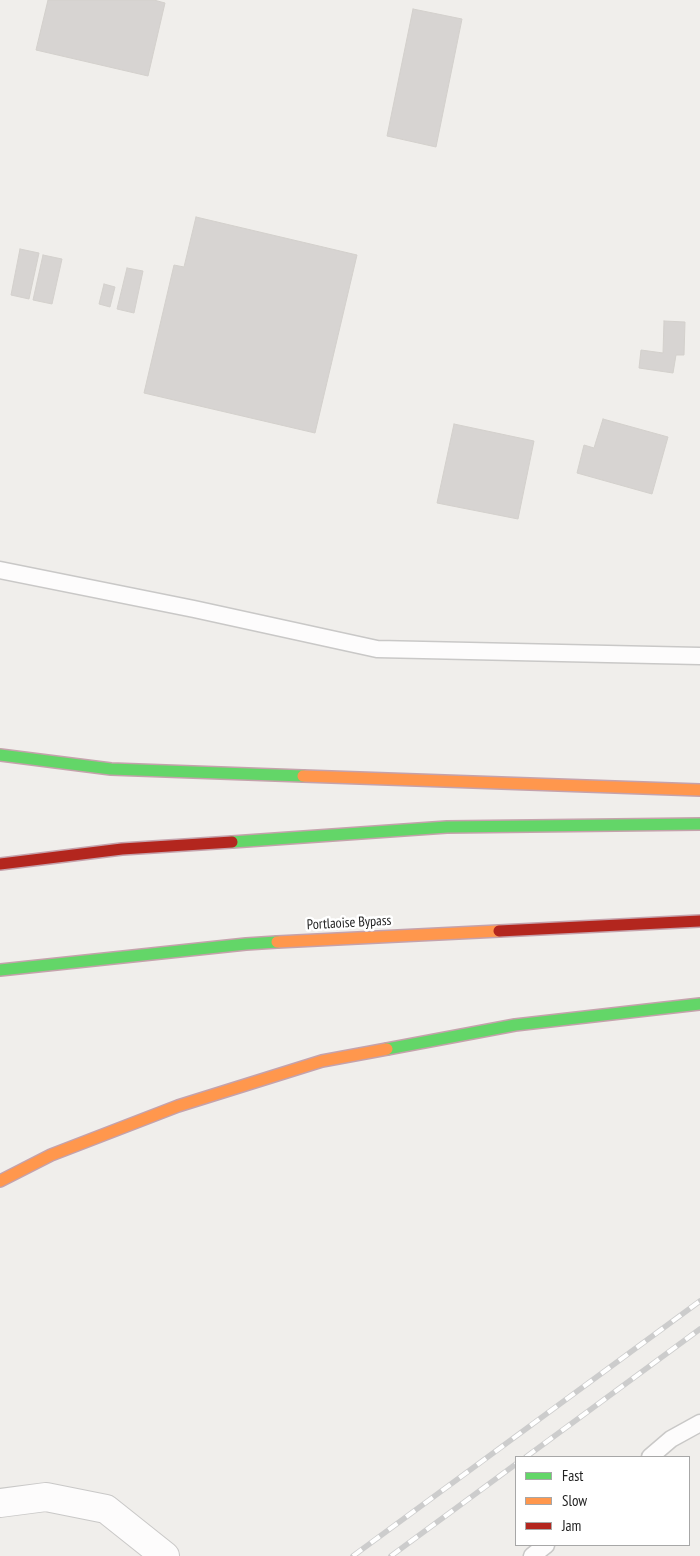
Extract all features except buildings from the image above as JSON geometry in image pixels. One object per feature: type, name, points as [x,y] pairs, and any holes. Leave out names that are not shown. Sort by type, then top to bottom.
[{"type":"highway","points":[[0,754],[112,769],[700,790]]},
{"type":"highway","points":[[0,864],[122,849],[447,828],[700,824]]},
{"type":"highway","name":"Portlaoise Bypass","points":[[0,970],[246,944],[700,921]]},
{"type":"highway","points":[[0,1181],[52,1155],[178,1106],[322,1061],[515,1025],[700,1004]]},
{"type":"street","points":[[0,1503],[46,1496],[106,1509],[165,1556]]},
{"type":"lane","points":[[0,570],[194,609],[378,649],[700,656]]},
{"type":"lane","points":[[651,1456],[672,1439],[700,1423]]},
{"type":"lane","points":[[532,1556],[545,1546]]},
{"type":"railway","points":[[353,1556],[700,1301]]},
{"type":"railway","points":[[527,1456],[700,1329]]},
{"type":"railway","points":[[391,1556],[515,1465]]},
{"type":"traffic: fast","points":[[0,755],[111,769],[303,776]]},
{"type":"traffic: fast","points":[[232,842],[447,827],[700,824]]},
{"type":"traffic: fast","points":[[0,970],[277,942]]},
{"type":"traffic: fast","points":[[387,1049],[515,1025],[700,1004]]},
{"type":"traffic: slow","points":[[303,776],[700,790]]},
{"type":"traffic: slow","points":[[277,942],[499,931]]},
{"type":"traffic: slow","points":[[0,1181],[51,1155],[178,1106],[322,1061],[387,1049]]},
{"type":"traffic: jam","points":[[0,864],[122,849],[232,842]]},
{"type":"traffic: jam","points":[[499,931],[700,921]]}]
